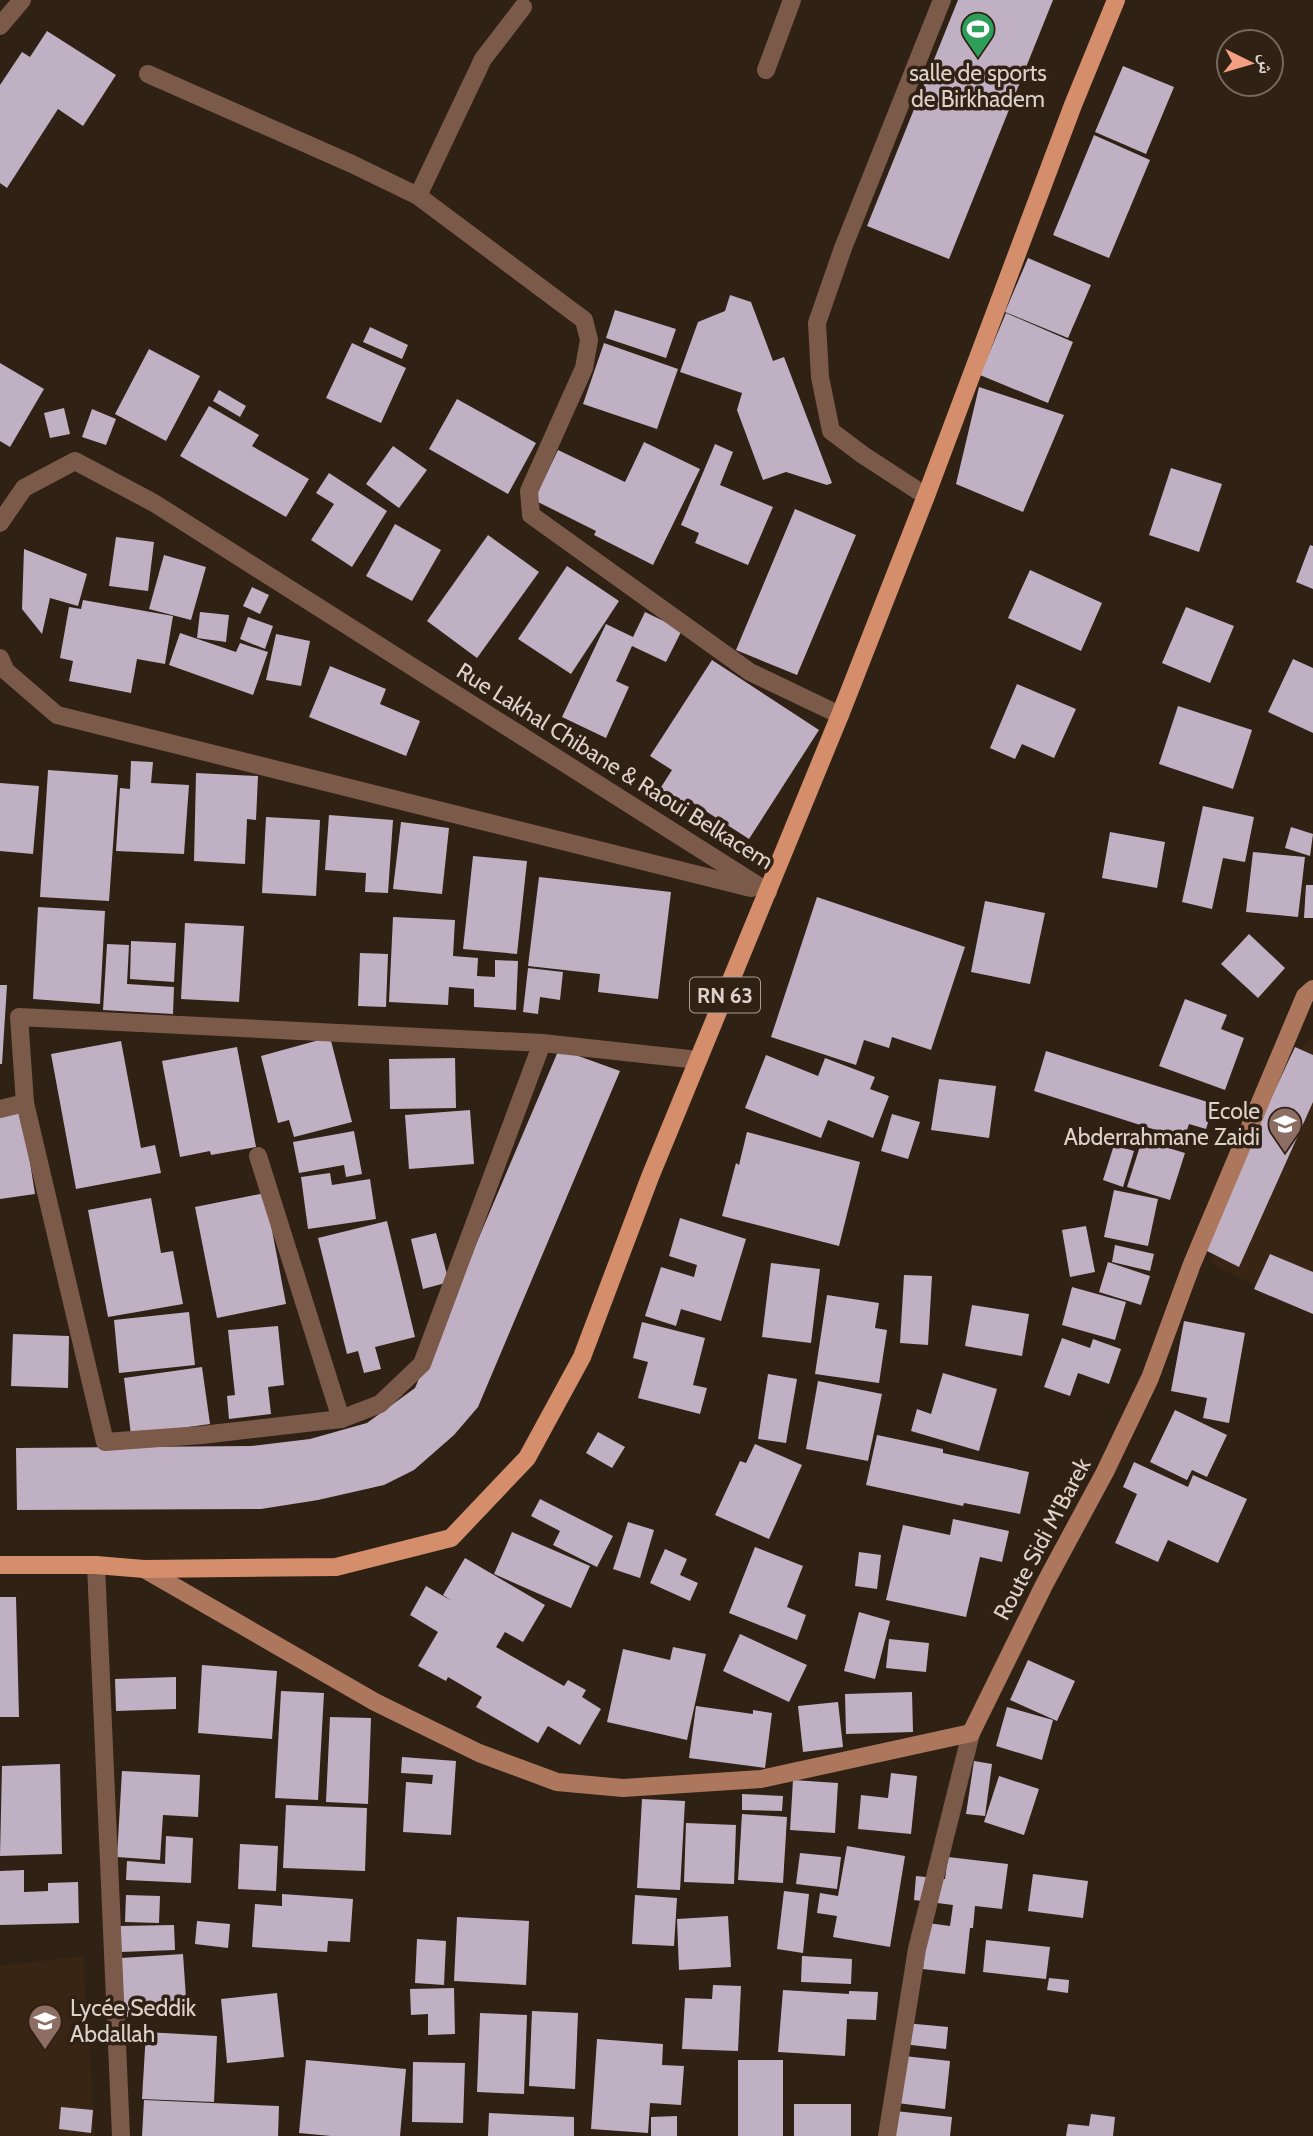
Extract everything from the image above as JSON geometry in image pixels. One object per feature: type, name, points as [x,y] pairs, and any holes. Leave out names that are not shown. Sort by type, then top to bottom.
[{"type":"main road","name":"RN 63","points":[[0,1564],[96,1565],[144,1569],[336,1567],[451,1538],[527,1458],[582,1357],[650,1177],[840,715],[926,496],[1073,105],[1116,0]]},
{"type":"main road","name":"Route Sidi M'Barek","points":[[971,1733],[1044,1585],[1105,1472],[1150,1378],[1192,1264],[1259,1101],[1305,996],[1313,989]]},
{"type":"main road","points":[[144,1569],[375,1702],[479,1753],[557,1782],[623,1788],[761,1779],[971,1733]]},
{"type":"street","points":[[0,26],[22,0]]},
{"type":"street","points":[[766,69],[792,0]]},
{"type":"street","points":[[926,496],[831,431],[820,377],[817,323],[942,0]]},
{"type":"street","points":[[418,197],[483,59],[523,6]]},
{"type":"street","points":[[148,74],[352,164],[418,197],[584,320],[589,340],[584,368],[529,491],[530,515],[750,672],[840,715]]},
{"type":"street","name":"Rue Lakhal Chibane & Raoui Belkacem","points":[[0,523],[24,488],[75,461],[154,503],[768,892]]},
{"type":"street","name":"Rue Lakhal Chibane & Raoui Belkacem","points":[[0,657],[6,671],[57,715],[768,892]]},
{"type":"street","points":[[542,1043],[422,1364],[380,1404],[341,1419],[202,1435],[105,1442],[25,1102],[19,1017],[542,1043],[698,1060]]},
{"type":"street","points":[[0,1109],[25,1102]]},
{"type":"street","points":[[258,1156],[341,1419]]},
{"type":"street","points":[[96,1565],[121,2136]]},
{"type":"street","name":"Route Sidi M'Barek","points":[[887,2136],[917,1949],[971,1733]]},
{"type":"shaded area","name":"Ecole Abderrahmane Zaidi","points":[[1313,1037],[1313,1313],[1210,1263],[1303,1045]]},
{"type":"shaded area","name":"Lycée Seddik Abdallah","points":[[83,1956],[95,2136],[0,2136],[0,1966]]},
{"type":"building","points":[[958,0],[1053,0],[949,259],[867,226]]},
{"type":"building","points":[[47,31],[116,75],[83,126],[58,109],[7,188],[0,183],[0,85],[22,52],[30,57]]},
{"type":"building","points":[[1123,66],[1174,87],[1146,154],[1095,132]]},
{"type":"building","points":[[1094,135],[1150,160],[1109,258],[1053,235]]},
{"type":"building","points":[[1028,258],[1091,285],[1068,338],[1005,312]]},
{"type":"building","points":[[730,295],[751,302],[773,361],[784,357],[832,483],[827,485],[786,472],[763,480],[737,410],[742,393],[680,372],[698,322],[725,311]]},
{"type":"building","points":[[615,310],[676,329],[666,358],[606,338]]},
{"type":"building","points":[[1006,313],[1073,342],[1048,403],[980,375]]},
{"type":"building","points":[[370,327],[408,345],[402,359],[363,342]]},
{"type":"building","points":[[352,343],[406,368],[381,423],[326,398]]},
{"type":"building","points":[[604,343],[678,369],[657,429],[583,404]]},
{"type":"building","points":[[149,349],[200,376],[166,441],[115,414]]},
{"type":"building","points":[[0,363],[44,389],[10,447],[0,441]]},
{"type":"building","points":[[979,387],[1064,415],[1023,512],[956,484]]},
{"type":"building","points":[[219,390],[246,406],[240,417],[213,401]]},
{"type":"building","points":[[457,399],[536,443],[508,494],[429,449]]},
{"type":"building","points":[[209,406],[259,435],[252,446],[309,479],[286,517],[180,456]]},
{"type":"building","points":[[64,408],[70,434],[50,438],[44,413]]},
{"type":"building","points":[[92,409],[116,419],[106,445],[82,437]]},
{"type":"building","points":[[644,442],[700,469],[653,565],[594,535],[596,531],[534,500],[558,450],[625,482]]},
{"type":"building","points":[[715,444],[733,452],[720,485],[773,507],[748,565],[695,543],[699,533],[681,525]]},
{"type":"building","points":[[393,446],[427,470],[399,508],[366,484]]},
{"type":"building","points":[[1171,468],[1222,484],[1199,552],[1149,535]]},
{"type":"building","points":[[329,473],[387,511],[352,567],[311,540],[334,504],[316,493]]},
{"type":"building","points":[[795,509],[856,535],[797,675],[736,650]]},
{"type":"building","points":[[395,524],[441,550],[412,601],[366,576]]},
{"type":"building","points":[[488,535],[539,572],[477,658],[427,621]]},
{"type":"building","points":[[116,537],[154,542],[148,591],[109,586]]},
{"type":"building","points":[[1310,545],[1313,546],[1313,589],[1296,582]]},
{"type":"building","points":[[24,549],[87,574],[78,606],[50,598],[42,634],[22,609]]},
{"type":"building","points":[[164,555],[206,567],[191,620],[149,609]]},
{"type":"building","points":[[567,566],[619,601],[571,674],[518,639]]},
{"type":"building","points":[[1030,570],[1102,603],[1081,651],[1008,618]]},
{"type":"building","points":[[252,587],[269,595],[260,614],[243,606]]},
{"type":"building","points":[[83,600],[173,616],[165,664],[137,659],[131,693],[69,681],[73,661],[60,658],[69,607],[81,609]]},
{"type":"building","points":[[1186,607],[1234,626],[1210,683],[1162,663]]},
{"type":"building","points":[[200,612],[229,615],[226,642],[197,638]]},
{"type":"building","points":[[645,612],[682,630],[666,662],[632,646],[616,681],[629,687],[606,738],[562,717],[606,624],[633,637]]},
{"type":"building","points":[[248,617],[273,626],[265,649],[240,639]]},
{"type":"building","points":[[180,633],[236,652],[240,643],[268,652],[253,695],[169,665]]},
{"type":"building","points":[[276,634],[310,641],[301,686],[266,680]]},
{"type":"building","points":[[1293,659],[1313,668],[1313,733],[1268,712]]},
{"type":"building","points":[[712,660],[819,730],[749,839],[687,799],[680,811],[656,795],[672,770],[650,756]]},
{"type":"building","points":[[330,666],[386,689],[380,704],[420,721],[406,756],[309,717]]},
{"type":"building","points":[[1017,684],[1076,709],[1054,758],[1022,744],[1015,759],[990,748]]},
{"type":"building","points":[[1178,706],[1252,730],[1233,789],[1159,764]]},
{"type":"building","points":[[131,761],[153,762],[151,783],[189,785],[184,854],[116,851],[120,788],[130,789]]},
{"type":"building","points":[[48,770],[118,775],[109,901],[40,897]]},
{"type":"building","points":[[196,773],[258,776],[256,820],[247,819],[245,864],[194,861]]},
{"type":"building","points":[[0,783],[39,786],[33,854],[0,851]]},
{"type":"building","points":[[1203,806],[1254,817],[1245,862],[1223,858],[1212,909],[1182,902]]},
{"type":"building","points":[[329,815],[393,820],[388,893],[365,892],[366,873],[325,870]]},
{"type":"building","points":[[266,817],[320,820],[316,896],[262,893]]},
{"type":"building","points":[[401,822],[449,828],[442,894],[393,889]]},
{"type":"building","points":[[1291,827],[1313,834],[1310,856],[1285,848]]},
{"type":"building","points":[[1110,832],[1165,842],[1157,888],[1102,878]]},
{"type":"building","points":[[1253,852],[1305,857],[1298,917],[1246,912]]},
{"type":"building","points":[[473,856],[527,861],[517,954],[463,949]]},
{"type":"building","points":[[539,877],[671,892],[658,999],[598,992],[600,974],[528,966]]},
{"type":"building","points":[[1306,885],[1313,885],[1313,918],[1304,918]]},
{"type":"building","points":[[817,897],[965,947],[931,1050],[892,1037],[889,1048],[864,1040],[856,1065],[771,1037]]},
{"type":"building","points":[[985,901],[1045,913],[1030,984],[971,972]]},
{"type":"building","points":[[38,907],[105,911],[100,1004],[33,999]]},
{"type":"building","points":[[393,917],[455,920],[453,956],[478,958],[477,976],[495,977],[495,960],[518,961],[516,1010],[474,1007],[474,989],[449,987],[448,1005],[389,1002]]},
{"type":"building","points":[[185,923],[244,926],[239,1002],[181,999]]},
{"type":"building","points":[[1249,934],[1285,968],[1258,998],[1221,964]]},
{"type":"building","points":[[131,941],[176,943],[174,982],[130,979]]},
{"type":"building","points":[[107,944],[129,945],[127,984],[174,987],[173,1014],[103,1010]]},
{"type":"building","points":[[360,953],[388,954],[386,1007],[358,1006]]},
{"type":"building","points":[[528,968],[563,972],[560,1000],[540,997],[538,1014],[523,1012]]},
{"type":"building","points":[[0,985],[7,985],[2,1064],[0,1064]]},
{"type":"building","points":[[1185,999],[1227,1015],[1221,1029],[1244,1038],[1225,1090],[1159,1066]]},
{"type":"building","points":[[330,1037],[352,1122],[294,1137],[289,1120],[278,1123],[261,1056]]},
{"type":"building","points":[[121,1041],[141,1148],[155,1145],[161,1173],[76,1189],[51,1054]]},
{"type":"building","points":[[237,1047],[256,1147],[180,1157],[162,1061]]},
{"type":"building","points":[[1295,1047],[1313,1055],[1313,1102],[1239,1267],[1201,1248]]},
{"type":"building","points":[[559,1049],[620,1071],[478,1407],[454,1435],[414,1470],[384,1485],[261,1509],[17,1510],[16,1448],[251,1446],[310,1439],[367,1423],[415,1388]]},
{"type":"building","points":[[1046,1051],[1214,1104],[1206,1129],[1189,1124],[1184,1139],[1034,1091]]},
{"type":"building","points":[[766,1055],[818,1076],[825,1058],[875,1077],[870,1089],[889,1096],[873,1138],[828,1120],[821,1138],[745,1108]]},
{"type":"building","points":[[455,1058],[456,1108],[390,1109],[389,1059]]},
{"type":"building","points":[[939,1079],[996,1086],[989,1138],[931,1130]]},
{"type":"building","points":[[470,1110],[474,1164],[409,1169],[405,1115]]},
{"type":"building","points":[[22,1111],[35,1194],[0,1199],[0,1115]]},
{"type":"building","points":[[892,1114],[920,1122],[908,1159],[881,1151]]},
{"type":"building","points":[[354,1131],[362,1174],[346,1177],[344,1165],[299,1173],[293,1142]]},
{"type":"building","points":[[747,1132],[860,1162],[839,1246],[722,1216]]},
{"type":"building","points":[[1142,1140],[1185,1153],[1170,1200],[1127,1187]]},
{"type":"building","points":[[1114,1145],[1134,1151],[1123,1187],[1103,1180]]},
{"type":"building","points":[[330,1173],[332,1185],[370,1179],[376,1219],[308,1229],[301,1177]]},
{"type":"building","points":[[1114,1190],[1158,1199],[1148,1246],[1104,1237]]},
{"type":"building","points":[[265,1193],[286,1304],[217,1318],[195,1207]]},
{"type":"building","points":[[151,1198],[161,1253],[173,1251],[183,1304],[108,1317],[88,1210]]},
{"type":"building","points":[[680,1218],[746,1239],[721,1321],[681,1309],[676,1326],[645,1316],[661,1267],[694,1277],[697,1265],[669,1256]]},
{"type":"building","points":[[387,1221],[415,1337],[375,1347],[381,1369],[364,1373],[358,1351],[347,1354],[318,1238]]},
{"type":"building","points":[[1086,1226],[1095,1272],[1070,1277],[1062,1230]]},
{"type":"building","points":[[436,1233],[449,1282],[423,1289],[411,1239]]},
{"type":"building","points":[[1115,1245],[1154,1254],[1150,1271],[1112,1262]]},
{"type":"building","points":[[1270,1254],[1313,1272],[1313,1314],[1254,1289]]},
{"type":"building","points":[[1108,1262],[1150,1276],[1141,1305],[1099,1292]]},
{"type":"building","points":[[771,1263],[820,1269],[811,1343],[762,1337]]},
{"type":"building","points":[[904,1275],[932,1276],[928,1345],[900,1343]]},
{"type":"building","points":[[1072,1287],[1126,1302],[1115,1340],[1062,1325]]},
{"type":"building","points":[[827,1295],[879,1303],[875,1328],[887,1330],[879,1383],[815,1374]]},
{"type":"building","points":[[972,1305],[1029,1314],[1022,1356],[965,1346]]},
{"type":"building","points":[[189,1312],[195,1365],[119,1373],[114,1320]]},
{"type":"building","points":[[1184,1321],[1245,1333],[1229,1423],[1203,1418],[1207,1398],[1171,1391]]},
{"type":"building","points":[[642,1322],[705,1338],[693,1385],[707,1388],[700,1414],[638,1398],[648,1362],[633,1358]]},
{"type":"building","points":[[278,1326],[284,1385],[268,1387],[271,1414],[229,1419],[227,1396],[235,1395],[228,1330]]},
{"type":"building","points":[[13,1334],[69,1336],[68,1388],[11,1386]]},
{"type":"building","points":[[1062,1338],[1090,1348],[1093,1339],[1121,1349],[1109,1384],[1078,1373],[1070,1396],[1044,1387]]},
{"type":"building","points":[[202,1367],[210,1424],[131,1435],[124,1378]]},
{"type":"building","points":[[943,1373],[997,1389],[979,1451],[911,1431],[917,1409],[931,1414]]},
{"type":"building","points":[[768,1374],[797,1379],[786,1443],[758,1439]]},
{"type":"building","points":[[818,1381],[882,1394],[868,1461],[806,1449]]},
{"type":"building","points":[[1175,1410],[1227,1435],[1207,1477],[1192,1470],[1187,1480],[1150,1462]]},
{"type":"building","points":[[598,1432],[625,1447],[612,1468],[586,1453]]},
{"type":"building","points":[[877,1435],[1029,1472],[1020,1514],[964,1503],[963,1506],[866,1485]]},
{"type":"building","points":[[755,1444],[802,1465],[769,1539],[715,1515],[740,1461],[746,1463]]},
{"type":"building","points":[[1134,1462],[1188,1487],[1193,1475],[1247,1499],[1218,1563],[1168,1540],[1158,1562],[1115,1543],[1137,1494],[1123,1487]]},
{"type":"building","points":[[540,1499],[613,1536],[597,1567],[553,1545],[560,1531],[531,1516]]},
{"type":"building","points":[[953,1519],[1009,1531],[1002,1562],[980,1557],[966,1617],[886,1600],[903,1525],[950,1535]]},
{"type":"building","points":[[628,1522],[654,1530],[640,1578],[613,1569]]},
{"type":"building","points":[[512,1532],[590,1566],[571,1608],[494,1574]]},
{"type":"building","points":[[755,1547],[803,1566],[787,1607],[806,1615],[797,1640],[729,1613]]},
{"type":"building","points":[[665,1549],[687,1559],[680,1575],[698,1583],[690,1601],[650,1583]]},
{"type":"building","points":[[859,1552],[881,1555],[877,1589],[855,1586]]},
{"type":"building","points":[[465,1558],[545,1605],[523,1642],[505,1632],[496,1647],[564,1686],[568,1680],[586,1690],[582,1697],[601,1709],[580,1745],[548,1726],[538,1743],[476,1707],[482,1697],[448,1677],[446,1681],[418,1666],[438,1632],[410,1615],[426,1586],[452,1601],[443,1595]]},
{"type":"building","points":[[0,1597],[16,1597],[19,1717],[0,1717]]},
{"type":"building","points":[[859,1612],[890,1621],[875,1679],[844,1671]]},
{"type":"building","points":[[740,1634],[807,1665],[789,1702],[723,1671]]},
{"type":"building","points":[[889,1639],[929,1643],[926,1672],[886,1668]]},
{"type":"building","points":[[673,1647],[706,1654],[687,1740],[607,1722],[623,1649],[670,1660]]},
{"type":"building","points":[[1028,1660],[1075,1681],[1057,1721],[1010,1700]]},
{"type":"building","points":[[202,1665],[277,1671],[272,1739],[198,1733]]},
{"type":"building","points":[[176,1677],[176,1709],[116,1711],[115,1679]]},
{"type":"building","points":[[281,1691],[324,1693],[318,1800],[275,1798]]},
{"type":"building","points":[[912,1692],[913,1732],[846,1734],[845,1694]]},
{"type":"building","points":[[838,1702],[843,1747],[803,1752],[798,1706]]},
{"type":"building","points":[[696,1706],[753,1714],[753,1710],[772,1713],[765,1768],[689,1758]]},
{"type":"building","points":[[1007,1707],[1053,1720],[1042,1760],[996,1746]]},
{"type":"building","points":[[330,1717],[371,1718],[368,1804],[326,1802]]},
{"type":"building","points":[[402,1757],[456,1761],[451,1835],[403,1832],[406,1782],[432,1784],[433,1775],[401,1773]]},
{"type":"building","points":[[974,1761],[992,1764],[985,1816],[966,1814]]},
{"type":"building","points":[[60,1764],[62,1854],[0,1856],[2,1766]]},
{"type":"building","points":[[122,1771],[200,1775],[198,1817],[163,1815],[160,1860],[117,1857]]},
{"type":"building","points":[[891,1773],[917,1776],[911,1834],[858,1829],[861,1795],[888,1798]]},
{"type":"building","points":[[999,1776],[1039,1789],[1024,1835],[984,1822]]},
{"type":"building","points":[[793,1780],[838,1783],[835,1833],[790,1830]]},
{"type":"building","points":[[742,1794],[783,1796],[782,1811],[742,1810]]},
{"type":"building","points":[[642,1799],[685,1801],[680,1890],[637,1888]]},
{"type":"building","points":[[286,1805],[367,1808],[365,1871],[283,1868]]},
{"type":"building","points":[[742,1814],[787,1817],[783,1883],[738,1880]]},
{"type":"building","points":[[686,1823],[736,1825],[734,1884],[684,1882]]},
{"type":"building","points":[[166,1836],[193,1838],[191,1883],[126,1880],[127,1861],[165,1864]]},
{"type":"building","points":[[240,1844],[278,1846],[276,1891],[238,1889]]},
{"type":"building","points":[[847,1846],[905,1856],[890,1947],[833,1937],[837,1916],[817,1913],[820,1893],[838,1896]]},
{"type":"building","points":[[800,1853],[841,1857],[837,1889],[796,1884]]},
{"type":"building","points":[[948,1857],[1008,1864],[1002,1909],[975,1906],[965,1974],[923,1969],[928,1923],[950,1926],[953,1905],[914,1900],[916,1876],[945,1879]]},
{"type":"building","points":[[24,1870],[24,1892],[48,1891],[48,1883],[78,1882],[79,1923],[0,1925],[0,1871]]},
{"type":"building","points":[[1033,1874],[1088,1881],[1083,1918],[1028,1911]]},
{"type":"building","points":[[784,1891],[809,1894],[803,1953],[777,1949]]},
{"type":"building","points":[[282,1894],[353,1899],[350,1942],[328,1941],[327,1952],[252,1947],[255,1904],[282,1906]]},
{"type":"building","points":[[126,1895],[160,1896],[159,1923],[125,1922]]},
{"type":"building","points":[[635,1895],[677,1898],[674,1946],[632,1944]]},
{"type":"building","points":[[728,1916],[731,1967],[679,1970],[677,1919]]},
{"type":"building","points":[[457,1917],[529,1921],[526,1985],[454,1981]]},
{"type":"building","points":[[197,1921],[230,1924],[228,1948],[195,1944]]},
{"type":"building","points":[[174,1925],[175,1950],[120,1952],[119,1926]]},
{"type":"building","points":[[417,1939],[446,1941],[444,1985],[415,1983]]},
{"type":"building","points":[[986,1940],[1050,1947],[1046,1979],[983,1972]]},
{"type":"building","points":[[183,1954],[187,2013],[124,2017],[121,1958]]},
{"type":"building","points":[[802,1956],[852,1959],[851,1984],[801,1982]]},
{"type":"building","points":[[1049,1978],[1069,1980],[1068,1993],[1047,1990]]},
{"type":"building","points":[[713,1985],[741,1986],[738,2051],[682,2049],[685,1998],[712,1999]]},
{"type":"building","points":[[454,1988],[455,2034],[428,2035],[428,2014],[411,2015],[410,1989]]},
{"type":"building","points":[[783,1990],[849,1994],[849,1991],[878,1992],[876,2020],[847,2019],[845,2056],[778,2052]]},
{"type":"building","points":[[277,1993],[284,2057],[227,2063],[221,1999]]},
{"type":"building","points":[[532,2011],[578,2013],[575,2089],[529,2086]]},
{"type":"building","points":[[480,2013],[527,2015],[524,2094],[477,2092]]},
{"type":"building","points":[[905,2023],[948,2027],[946,2049],[903,2044]]},
{"type":"building","points":[[146,2032],[217,2036],[214,2102],[142,2099]]},
{"type":"building","points":[[597,2039],[663,2044],[662,2065],[684,2066],[681,2105],[650,2103],[648,2133],[591,2129]]},
{"type":"building","points":[[895,2055],[950,2061],[945,2109],[889,2102]]},
{"type":"building","points":[[306,2060],[406,2069],[400,2136],[299,2133]]},
{"type":"building","points":[[738,2060],[783,2060],[783,2136],[738,2136]]},
{"type":"building","points":[[413,2062],[465,2063],[463,2123],[412,2122]]},
{"type":"building","points":[[144,2100],[279,2106],[278,2136],[142,2136]]},
{"type":"building","points":[[794,2104],[851,2104],[851,2136],[794,2136]]},
{"type":"building","points":[[61,2107],[93,2110],[91,2133],[59,2129]]},
{"type":"building","points":[[895,2111],[952,2117],[950,2136],[892,2136]]},
{"type":"building","points":[[489,2113],[574,2117],[574,2136],[488,2136]]},
{"type":"building","points":[[1091,2114],[1115,2117],[1113,2136],[1066,2136],[1068,2124],[1089,2126]]},
{"type":"building","points":[[677,2116],[677,2136],[651,2136],[651,2117]]},
{"type":"place","name":"salle de sports de Birkhadem","points":[[978,59]]},
{"type":"place","name":"Ecole Abderrahmane Zaidi","points":[[1285,1154]]},
{"type":"place","name":"Lycée Seddik Abdallah","points":[[45,2051]]}]
